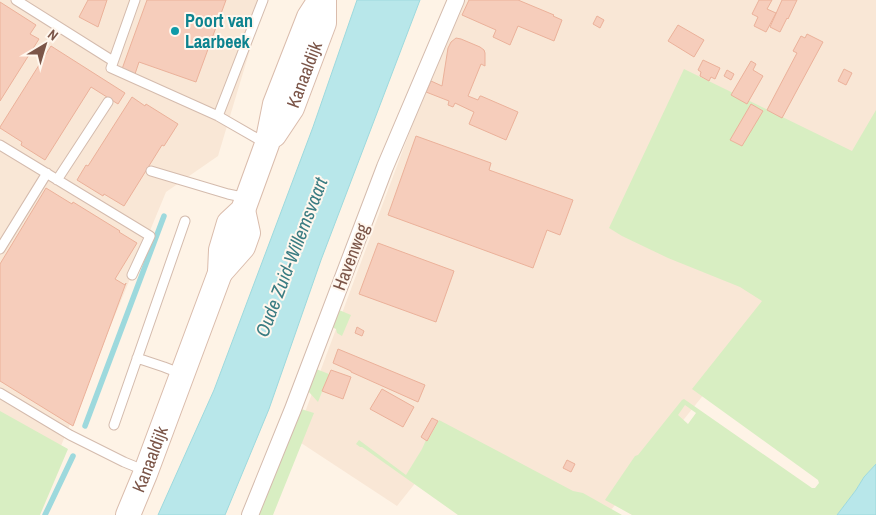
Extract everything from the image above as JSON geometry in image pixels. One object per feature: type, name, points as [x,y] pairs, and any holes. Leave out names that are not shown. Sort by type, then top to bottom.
[{"type":"main road","name":"Kanaaldijk","points":[[128,515],[146,472],[173,371],[220,273],[221,250],[229,223],[245,204],[259,140],[309,17],[322,0]]},
{"type":"street","name":"Havenweg","points":[[250,515],[293,409],[385,167],[456,0]]},
{"type":"lane","points":[[16,0],[113,61]]},
{"type":"lane","points":[[135,0],[110,68],[218,116],[259,140]]},
{"type":"lane","points":[[218,116],[263,0]]},
{"type":"lane","points":[[57,180],[108,102]]},
{"type":"lane","points":[[0,145],[150,236],[132,275]]},
{"type":"lane","points":[[152,171],[228,194],[245,204]]},
{"type":"lane","points":[[0,249],[47,173]]},
{"type":"lane","points":[[114,425],[186,221]]},
{"type":"lane","points":[[137,358],[173,371]]},
{"type":"lane","points":[[0,393],[70,435],[146,472]]},
{"type":"shaded area","points":[[0,0],[265,0],[218,156],[166,192],[58,453],[0,422]]},
{"type":"shaded area","points":[[462,0],[876,0],[876,143],[762,322],[607,515],[444,447],[397,506],[295,439],[413,123]]},
{"type":"green space","points":[[684,69],[852,151],[876,110],[876,464],[864,477],[837,515],[632,515],[605,500],[635,456],[638,455],[684,399],[812,488],[815,488],[819,483],[818,480],[692,389],[762,301],[740,287],[668,258],[609,228]],"holes":[[[685,405],[696,413],[688,424],[678,415]]]},
{"type":"green space","points":[[339,310],[351,315],[342,336],[332,327]]},
{"type":"green space","points":[[316,369],[329,374],[318,402],[308,391]]},
{"type":"green space","points":[[301,409],[314,413],[273,515],[258,515]]},
{"type":"green space","points":[[0,411],[68,449],[40,515],[0,515]]},
{"type":"green space","points":[[439,420],[573,491],[583,493],[622,515],[458,515],[356,444],[359,440],[406,475]]},
{"type":"water","name":"Oude Zuid-Willemsvaart","points":[[357,0],[420,0],[321,260],[269,409],[225,515],[158,515],[214,390],[313,127]]},
{"type":"water","points":[[876,464],[876,515],[837,515],[864,477]]},
{"type":"building","points":[[88,0],[107,0],[98,27],[79,17]]},
{"type":"building","name":"Poort van Laarbeek","points":[[147,0],[226,0],[196,82],[139,62],[135,74],[122,69]]},
{"type":"building","points":[[469,0],[518,0],[562,20],[554,41],[518,26],[510,45],[493,37],[496,30],[462,15]]},
{"type":"building","points":[[759,0],[772,0],[767,9],[776,13],[766,32],[754,26],[758,17],[752,14]]},
{"type":"building","points":[[782,0],[797,0],[780,32],[770,27]]},
{"type":"building","points":[[0,2],[36,25],[30,34],[39,39],[0,101]]},
{"type":"building","points":[[597,16],[604,20],[600,28],[593,24]]},
{"type":"building","points":[[678,25],[704,40],[694,57],[668,41]]},
{"type":"building","points":[[807,34],[823,42],[782,118],[767,110],[797,53],[793,51],[801,36],[805,38]]},
{"type":"building","points":[[456,38],[480,47],[485,53],[485,66],[481,64],[468,96],[478,100],[481,96],[518,112],[506,140],[469,124],[474,112],[455,103],[453,107],[448,105],[449,101],[426,92],[431,81],[442,86],[448,48]]},
{"type":"building","points":[[51,46],[125,93],[118,104],[91,87],[45,160],[21,145],[22,142],[0,127]]},
{"type":"building","points":[[703,60],[720,68],[715,79],[711,77],[709,81],[700,76],[701,72],[698,70]]},
{"type":"building","points":[[751,61],[756,64],[753,70],[763,76],[747,104],[731,95]]},
{"type":"building","points":[[844,69],[852,73],[846,85],[838,81]]},
{"type":"building","points":[[727,70],[734,74],[731,80],[724,76]]},
{"type":"building","points":[[132,97],[178,124],[164,146],[162,145],[124,206],[77,180]]},
{"type":"building","points":[[751,104],[763,111],[742,146],[730,140]]},
{"type":"building","points":[[416,136],[491,163],[489,170],[573,200],[560,235],[547,230],[533,268],[388,215]]},
{"type":"building","points":[[46,188],[72,204],[73,202],[137,243],[115,279],[125,285],[126,283],[73,426],[0,381],[0,264]]},
{"type":"building","points":[[378,243],[454,271],[436,322],[359,294]]},
{"type":"building","points":[[357,327],[364,331],[362,336],[355,333]]},
{"type":"building","points":[[338,349],[425,385],[418,402],[333,363]]},
{"type":"building","points":[[331,370],[351,377],[343,399],[322,391]]},
{"type":"building","points":[[382,389],[414,407],[403,427],[370,409]]},
{"type":"building","points":[[432,418],[438,421],[427,441],[421,437]]},
{"type":"building","points":[[567,460],[575,464],[571,472],[563,468]]},
{"type":"waterway","points":[[85,426],[164,216]]},
{"type":"waterway","points":[[45,515],[73,456]]},
{"type":"place","name":"Poort van Laarbeek","points":[[175,31]]}]
